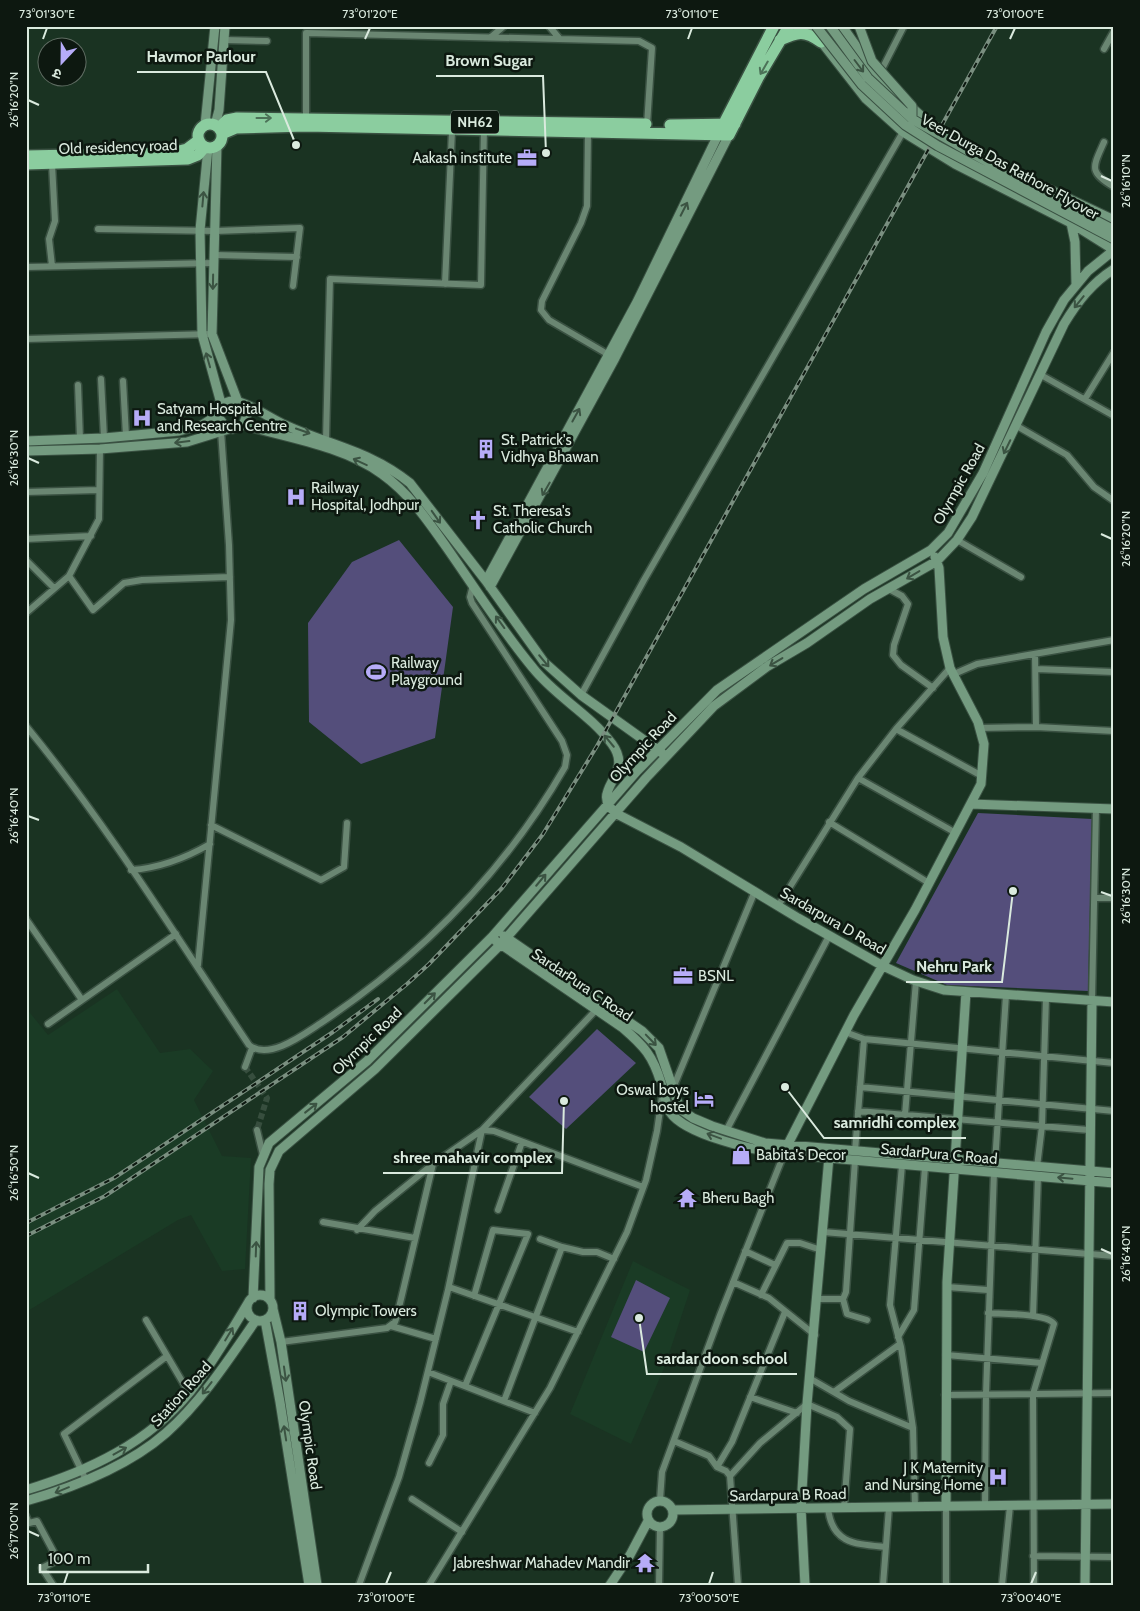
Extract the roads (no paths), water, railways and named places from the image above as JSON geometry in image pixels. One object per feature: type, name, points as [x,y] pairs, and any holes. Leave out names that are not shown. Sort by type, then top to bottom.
[{"type":"highway","points":[[726,130],[774,31],[789,26]]},
{"type":"highway","points":[[774,31],[809,34],[821,42]]},
{"type":"highway","name":"NH62","points":[[215,128],[231,119],[306,118],[588,131],[726,130]]},
{"type":"highway","name":"NH62","points":[[215,128],[306,126],[452,131],[484,126],[647,124],[726,130]]},
{"type":"highway","points":[[207,145],[215,128]]},
{"type":"highway","points":[[207,145],[199,131],[215,128]]},
{"type":"highway","name":"Old residency road","points":[[26,156],[171,153],[207,145]]},
{"type":"highway","name":"Old residency road","points":[[26,164],[188,159],[198,155],[207,145]]},
{"type":"street","points":[[215,26],[215,128]]},
{"type":"street","points":[[215,128],[219,110],[225,26]]},
{"type":"street","points":[[491,37],[504,26]]},
{"type":"street","points":[[549,26],[559,38]]},
{"type":"street","points":[[809,26],[866,98],[903,132],[955,164],[1071,223],[1114,250]]},
{"type":"street","name":"Veer Durga Das Rathore Flyover","points":[[816,26],[862,85],[904,125],[938,146],[1114,239]]},
{"type":"street","name":"Veer Durga Das Rathore Flyover","points":[[830,26],[868,78],[912,120],[1035,189],[1114,230]]},
{"type":"street","points":[[821,42],[842,26],[878,77],[927,122],[1024,178],[1114,220]]},
{"type":"street","name":"Veer Durga Das Rathore Flyover","points":[[859,26],[872,61],[912,106],[912,120]]},
{"type":"street","points":[[866,98],[904,26]]},
{"type":"street","points":[[1104,49],[1113,28]]},
{"type":"street","points":[[306,118],[306,30],[639,41],[649,45],[652,54],[647,124]]},
{"type":"street","points":[[224,40],[267,41]]},
{"type":"street","points":[[326,439],[330,279],[482,285],[484,126]]},
{"type":"street","points":[[488,584],[609,355],[698,179],[726,130]]},
{"type":"street","points":[[488,584],[606,376],[726,130]]},
{"type":"street","points":[[445,284],[452,131]]},
{"type":"street","points":[[588,131],[587,206],[581,223],[542,301],[541,310],[549,320],[609,355]]},
{"type":"street","points":[[580,695],[644,580],[903,132]]},
{"type":"street","points":[[1104,142],[1095,164],[1095,171],[1100,179],[1114,187]]},
{"type":"street","points":[[198,966],[231,620],[225,430],[221,423],[220,410],[202,334],[200,230],[207,145]]},
{"type":"street","points":[[26,451],[100,449],[187,442],[225,430],[237,429],[243,425],[248,415],[240,403],[212,334],[215,231],[207,145]]},
{"type":"street","points":[[52,164],[55,221],[49,239],[52,266]]},
{"type":"street","points":[[1076,284],[1075,242],[1071,223],[1083,206]]},
{"type":"street","points":[[98,229],[215,231],[300,228],[293,286]]},
{"type":"street","name":"Olympic Road","points":[[250,1300],[258,1167],[269,1143],[336,1089],[367,1061],[495,934],[548,871],[657,749],[710,703],[739,674],[864,588],[931,550],[948,533],[962,512],[1008,421],[1046,332],[1064,300],[1076,284],[1102,258],[1114,250]]},
{"type":"street","points":[[26,267],[200,263],[214,259],[297,257]]},
{"type":"street","name":"Olympic Road","points":[[270,1300],[268,1201],[270,1170],[279,1150],[375,1070],[504,942],[557,878],[617,814],[710,703],[807,643],[870,599],[937,561],[957,540],[972,517],[1017,426],[1056,339],[1074,307],[1097,280],[1114,269]]},
{"type":"street","points":[[26,339],[212,334]]},
{"type":"street","points":[[1085,399],[1114,352]]},
{"type":"street","points":[[1041,375],[1114,416]]},
{"type":"street","points":[[100,379],[104,438]]},
{"type":"street","points":[[123,381],[126,436]]},
{"type":"street","points":[[78,385],[80,439]]},
{"type":"street","points":[[26,441],[104,438],[180,432],[202,425],[228,402],[240,403],[284,424],[351,448],[410,483],[488,584],[544,662],[580,695],[666,757]]},
{"type":"street","points":[[243,425],[324,448],[360,462],[382,474],[412,501],[533,668],[557,694],[588,718],[613,744],[619,763],[618,773],[606,796],[608,806]]},
{"type":"street","points":[[1017,426],[1067,455],[1094,487],[1114,501]]},
{"type":"street","points":[[26,613],[69,576],[99,519],[100,449]]},
{"type":"street","points":[[26,492],[99,490]]},
{"type":"street","points":[[26,539],[91,536]]},
{"type":"street","points":[[957,540],[1021,578]]},
{"type":"street","points":[[660,1500],[662,1472],[733,1282],[787,1145],[845,1032],[929,883],[981,784],[984,744],[979,728],[952,671],[943,637],[937,561],[931,550]]},
{"type":"street","points":[[26,560],[54,588]]},
{"type":"street","points":[[467,576],[477,570]]},
{"type":"street","points":[[69,576],[93,610],[124,583],[142,580],[230,577]]},
{"type":"street","points":[[252,1048],[281,1047],[290,1044],[368,991],[409,958],[491,872],[537,811],[565,767],[567,755],[562,741],[472,604],[470,597],[473,585]]},
{"type":"street","points":[[890,589],[902,596],[908,604],[894,645],[893,655],[901,665],[933,688]]},
{"type":"street","points":[[778,906],[858,778],[896,729],[933,688],[952,671],[977,664],[1114,640]]},
{"type":"street","points":[[1034,654],[1036,669],[1036,727]]},
{"type":"street","points":[[1036,669],[1114,672]]},
{"type":"street","points":[[26,726],[68,777],[252,1048]]},
{"type":"street","points":[[979,728],[1036,727],[1114,731]]},
{"type":"street","points":[[896,729],[982,776]]},
{"type":"street","points":[[858,778],[956,833]]},
{"type":"street","points":[[971,804],[1114,809]]},
{"type":"street","name":"Sardarpura D Road","points":[[608,806],[617,814],[681,847],[829,936],[883,966],[916,981],[944,990],[1114,1002]]},
{"type":"street","points":[[1085,1585],[1089,1130],[1096,808]]},
{"type":"street","points":[[829,822],[929,883]]},
{"type":"street","points":[[211,825],[321,880],[344,867],[347,823]]},
{"type":"street","points":[[130,870],[152,868],[188,857],[210,844]]},
{"type":"street","points":[[429,1585],[550,1388],[627,1232],[643,1187],[668,1089],[755,892]]},
{"type":"street","points":[[1095,898],[1114,898]]},
{"type":"street","points":[[26,919],[82,1000]]},
{"type":"street","points":[[48,1024],[176,934]]},
{"type":"street","name":"SardarPura C Road","points":[[495,934],[623,1028],[650,1054],[678,1106],[685,1113],[726,1131],[747,1139],[855,1155],[1038,1172],[1114,1183]]},
{"type":"street","points":[[726,1131],[829,936]]},
{"type":"street","name":"SardarPura C Road","points":[[504,942],[642,1031],[659,1048],[668,1089],[670,1111],[689,1127],[741,1146],[784,1154],[829,1157],[855,1155],[902,1165],[954,1164]]},
{"type":"street","points":[[905,1115],[916,981]]},
{"type":"street","points":[[946,1585],[947,1287],[966,992]]},
{"type":"street","points":[[985,1506],[988,1290],[1006,995]]},
{"type":"street","points":[[1033,1316],[1046,998]]},
{"type":"street","points":[[357,1230],[375,1212],[433,1164],[482,1130],[596,1010]]},
{"type":"street","points":[[845,1032],[864,1040],[962,1047],[1114,1063]]},
{"type":"street","points":[[864,1040],[851,1234],[846,1292],[842,1299],[847,1314],[867,1320]]},
{"type":"street","points":[[245,1067],[252,1048]]},
{"type":"street","points":[[860,1087],[1114,1111]]},
{"type":"street","points":[[858,1111],[1089,1130]]},
{"type":"street","points":[[257,1130],[263,1155]]},
{"type":"street","points":[[482,1130],[494,1131],[643,1187]]},
{"type":"street","points":[[359,1585],[399,1478],[428,1372],[449,1286],[482,1130]]},
{"type":"street","points":[[498,1210],[522,1142]]},
{"type":"street","points":[[805,1585],[800,1508],[807,1404],[815,1335],[829,1157]]},
{"type":"street","points":[[280,1342],[391,1326],[397,1316],[433,1164]]},
{"type":"street","points":[[902,1165],[890,1305],[899,1340],[913,1428],[915,1507]]},
{"type":"street","points":[[834,1392],[899,1340],[914,1310],[925,1166]]},
{"type":"street","name":"SardarPura C Road","points":[[1038,1172],[1090,1170],[1114,1173]]},
{"type":"street","points":[[323,1222],[357,1230],[415,1238]]},
{"type":"street","points":[[466,1386],[528,1234],[492,1230],[474,1296]]},
{"type":"street","points":[[823,1232],[1114,1256]]},
{"type":"street","points":[[540,1238],[562,1247],[583,1252],[597,1252],[614,1259]]},
{"type":"street","points":[[760,1295],[788,1243],[791,1242],[821,1250]]},
{"type":"street","points":[[504,1401],[562,1247]]},
{"type":"street","points":[[745,1251],[775,1265]]},
{"type":"street","points":[[733,1282],[773,1301],[815,1335]]},
{"type":"street","points":[[449,1286],[578,1332]]},
{"type":"street","points":[[947,1287],[988,1290]]},
{"type":"street","points":[[262,1295],[270,1300],[273,1309],[272,1314],[260,1320],[248,1313],[250,1300],[262,1295]]},
{"type":"street","points":[[818,1299],[842,1299]]},
{"type":"street","name":"Station Road","points":[[26,1490],[81,1470],[142,1438],[169,1415],[189,1393],[214,1358],[250,1300]]},
{"type":"street","name":"Olympic Road","points":[[273,1309],[280,1342],[317,1585]]},
{"type":"street","points":[[717,1467],[732,1442],[786,1312]]},
{"type":"street","points":[[988,1313],[1033,1316],[1050,1319],[1054,1324],[1033,1394],[1034,1585]]},
{"type":"street","points":[[146,1320],[189,1393]]},
{"type":"street","name":"Olympic Road","points":[[260,1320],[280,1402],[309,1585]]},
{"type":"street","name":"Station Road","points":[[26,1501],[86,1480],[148,1447],[178,1422],[260,1320]]},
{"type":"street","points":[[391,1326],[436,1339]]},
{"type":"street","points":[[946,1355],[1042,1364]]},
{"type":"street","points":[[86,1480],[64,1434],[168,1356]]},
{"type":"street","points":[[428,1372],[535,1413]]},
{"type":"street","points":[[811,1379],[849,1401],[913,1428]]},
{"type":"street","points":[[429,1463],[443,1435],[443,1404],[451,1381]]},
{"type":"street","points":[[946,1395],[1114,1393]]},
{"type":"street","points":[[750,1397],[797,1413]]},
{"type":"street","points":[[730,1476],[760,1443],[807,1404]]},
{"type":"street","points":[[807,1404],[844,1421],[850,1429],[844,1508]]},
{"type":"street","points":[[674,1441],[709,1456],[717,1467],[726,1470],[730,1476],[734,1509],[738,1585]]},
{"type":"street","points":[[412,1500],[462,1532]]},
{"type":"street","points":[[610,1585],[630,1555],[648,1520],[648,1507],[660,1500],[668,1503],[673,1510],[671,1522],[660,1527]]},
{"type":"street","name":"Sardarpura B Road","points":[[673,1510],[1114,1504]]},
{"type":"street","points":[[1002,1585],[1010,1506]]},
{"type":"street","points":[[883,1585],[888,1507]]},
{"type":"street","points":[[828,1508],[829,1522],[838,1534],[853,1542],[886,1547]]},
{"type":"street","points":[[26,1516],[29,1523],[37,1522],[58,1560],[42,1568],[53,1585]]},
{"type":"street","points":[[648,1520],[660,1527]]},
{"type":"street","points":[[659,1585],[660,1527]]},
{"type":"street","points":[[1034,1556],[1114,1556]]},
{"type":"tunnel","points":[[245,1067],[267,1098],[257,1130]]},
{"type":"railway","points":[[26,1236],[105,1196],[343,1037],[429,964],[502,888],[543,834],[597,746],[997,26]]},
{"type":"railway","points":[[26,1223],[114,1178],[333,1032],[378,999]]},
{"type":"place","name":"Havmor Parlour","points":[[296,145]]},
{"type":"place","name":"Brown Sugar","points":[[546,153]]},
{"type":"place","name":"Aakash institute","points":[[527,158]]},
{"type":"place","name":"Satyam Hospital and Research Centre","points":[[142,418]]},
{"type":"place","name":"St. Patrick's Vidhya Bhawan","points":[[486,449]]},
{"type":"place","name":"Railway Hospital, Jodhpur","points":[[296,497]]},
{"type":"place","name":"St. Theresa's Catholic Church","points":[[478,520]]},
{"type":"place","name":"Railway Playground","points":[[376,672]]},
{"type":"place","name":"Nehru Park","points":[[1013,891]]},
{"type":"place","name":"BSNL","points":[[683,976]]},
{"type":"place","name":"samridhi complex","points":[[785,1087]]},
{"type":"place","name":"Oswal boys hostel","points":[[704,1099]]},
{"type":"place","name":"shree mahavir complex","points":[[564,1101]]},
{"type":"place","name":"Babita's Decor","points":[[741,1155]]},
{"type":"place","name":"Bheru Bagh","points":[[687,1198]]},
{"type":"place","name":"Olympic Towers","points":[[300,1311]]},
{"type":"place","name":"sardar doon school","points":[[639,1318]]},
{"type":"place","name":"J K Maternity and Nursing Home","points":[[998,1477]]},
{"type":"place","name":"Jabreshwar Mahadev Mandir","points":[[645,1563]]}]
